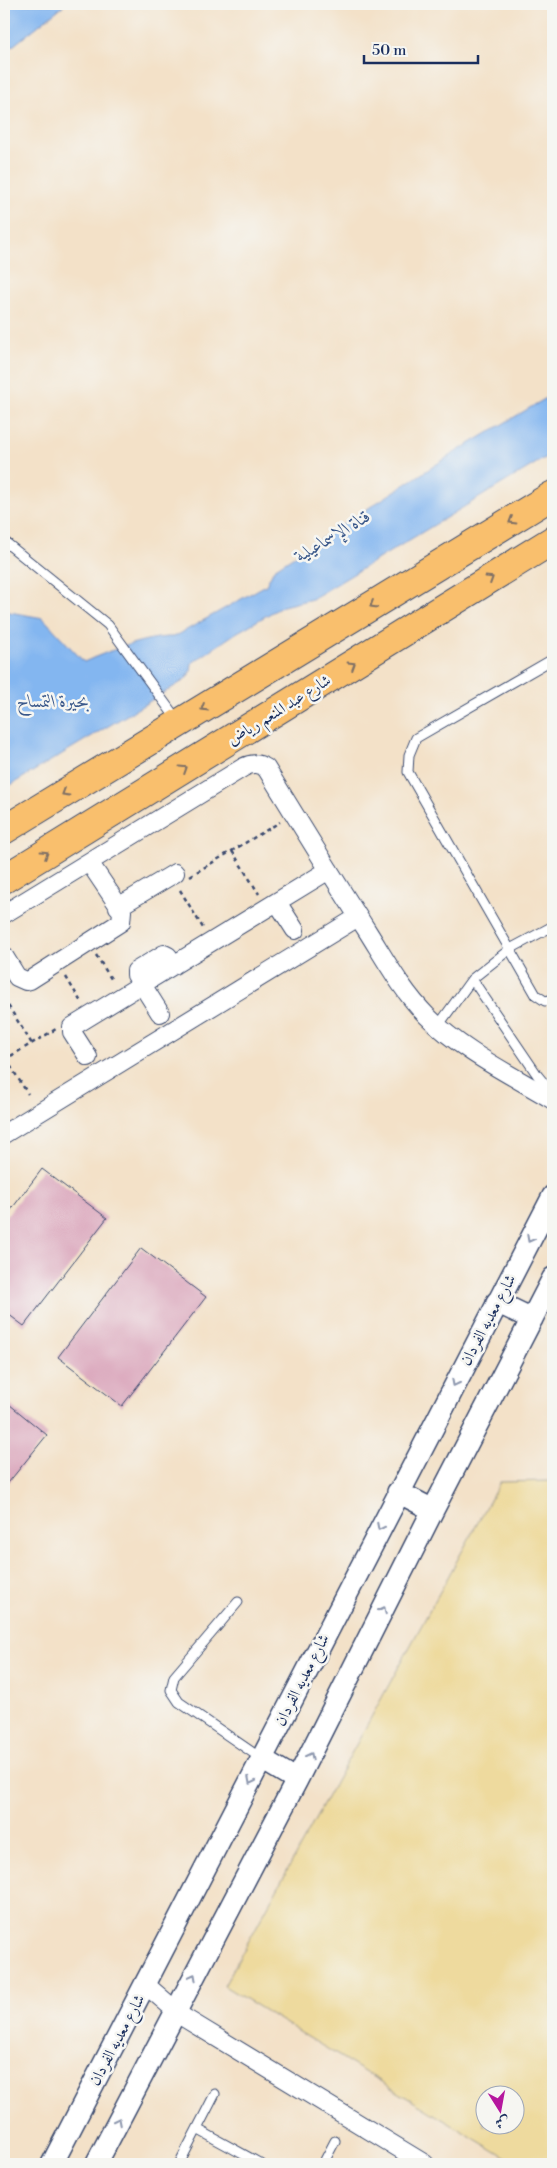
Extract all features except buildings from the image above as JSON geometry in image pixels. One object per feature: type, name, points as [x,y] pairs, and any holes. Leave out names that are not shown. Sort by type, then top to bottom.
[{"type":"highway","points":[[4,830],[553,496]]},
{"type":"highway","name":"شارع عبد المنعم رياض","points":[[4,879],[553,540]]},
{"type":"highway","points":[[241,686],[262,720]]},
{"type":"street","points":[[4,914],[249,764],[255,764],[266,768],[405,991],[438,1026],[470,1050],[553,1100]]},
{"type":"street","points":[[6,966],[21,980],[26,981],[89,944],[121,922],[122,917],[118,907],[89,862]]},
{"type":"street","points":[[88,1057],[72,1032],[72,1027],[329,870]]},
{"type":"street","points":[[118,907],[178,879]]},
{"type":"street","points":[[272,905],[294,930]]},
{"type":"street","points":[[4,1134],[358,916]]},
{"type":"street","points":[[142,984],[160,1013]]},
{"type":"street","name":"شارع معديه الفردان","points":[[52,2164],[146,1985],[398,1492],[553,1196]]},
{"type":"street","points":[[96,2164],[297,1780],[553,1278]]},
{"type":"street","points":[[497,1302],[532,1319]]},
{"type":"street","points":[[398,1492],[434,1510]]},
{"type":"street","points":[[262,1759],[297,1780]]},
{"type":"street","points":[[146,1985],[176,2011],[425,2164]]},
{"type":"lane","points":[[4,541],[108,625],[179,723]]},
{"type":"lane","points":[[553,658],[416,738],[409,756],[408,772],[536,994],[545,1001],[553,999]]},
{"type":"lane","points":[[438,1026],[472,979],[510,949],[553,926]]},
{"type":"lane","points":[[472,979],[538,1076],[553,1094]]},
{"type":"lane","points":[[238,1602],[174,1677],[171,1690],[179,1702],[262,1759]]},
{"type":"lane","points":[[179,2164],[215,2094]]},
{"type":"lane","points":[[197,2129],[261,2164]]},
{"type":"lane","points":[[323,2164],[335,2141]]},
{"type":"path","points":[[211,942],[178,879],[232,851],[294,813]]},
{"type":"path","points":[[232,851],[272,905]]},
{"type":"path","points":[[89,944],[122,996]]},
{"type":"path","points":[[57,963],[90,1016]]},
{"type":"path","points":[[4,999],[32,1044]]},
{"type":"path","points":[[28,1094],[5,1060],[64,1024],[72,1027]]},
{"type":"sand","points":[[553,1481],[553,2164],[516,2164],[224,1986],[500,1482]]},
{"type":"water","points":[[4,4],[63,4],[64,5],[4,53]]},
{"type":"water","points":[[553,394],[553,453],[312,599],[283,606],[236,633],[192,663],[191,671],[185,680],[4,789],[4,611],[43,618],[84,662],[140,642],[174,637],[266,585],[274,569],[454,453]]},
{"type":"water label","name":"قناة الإسماعيلية","points":[[333,536]]},
{"type":"water label","name":"بحيرة التمساح","points":[[53,701]]}]
